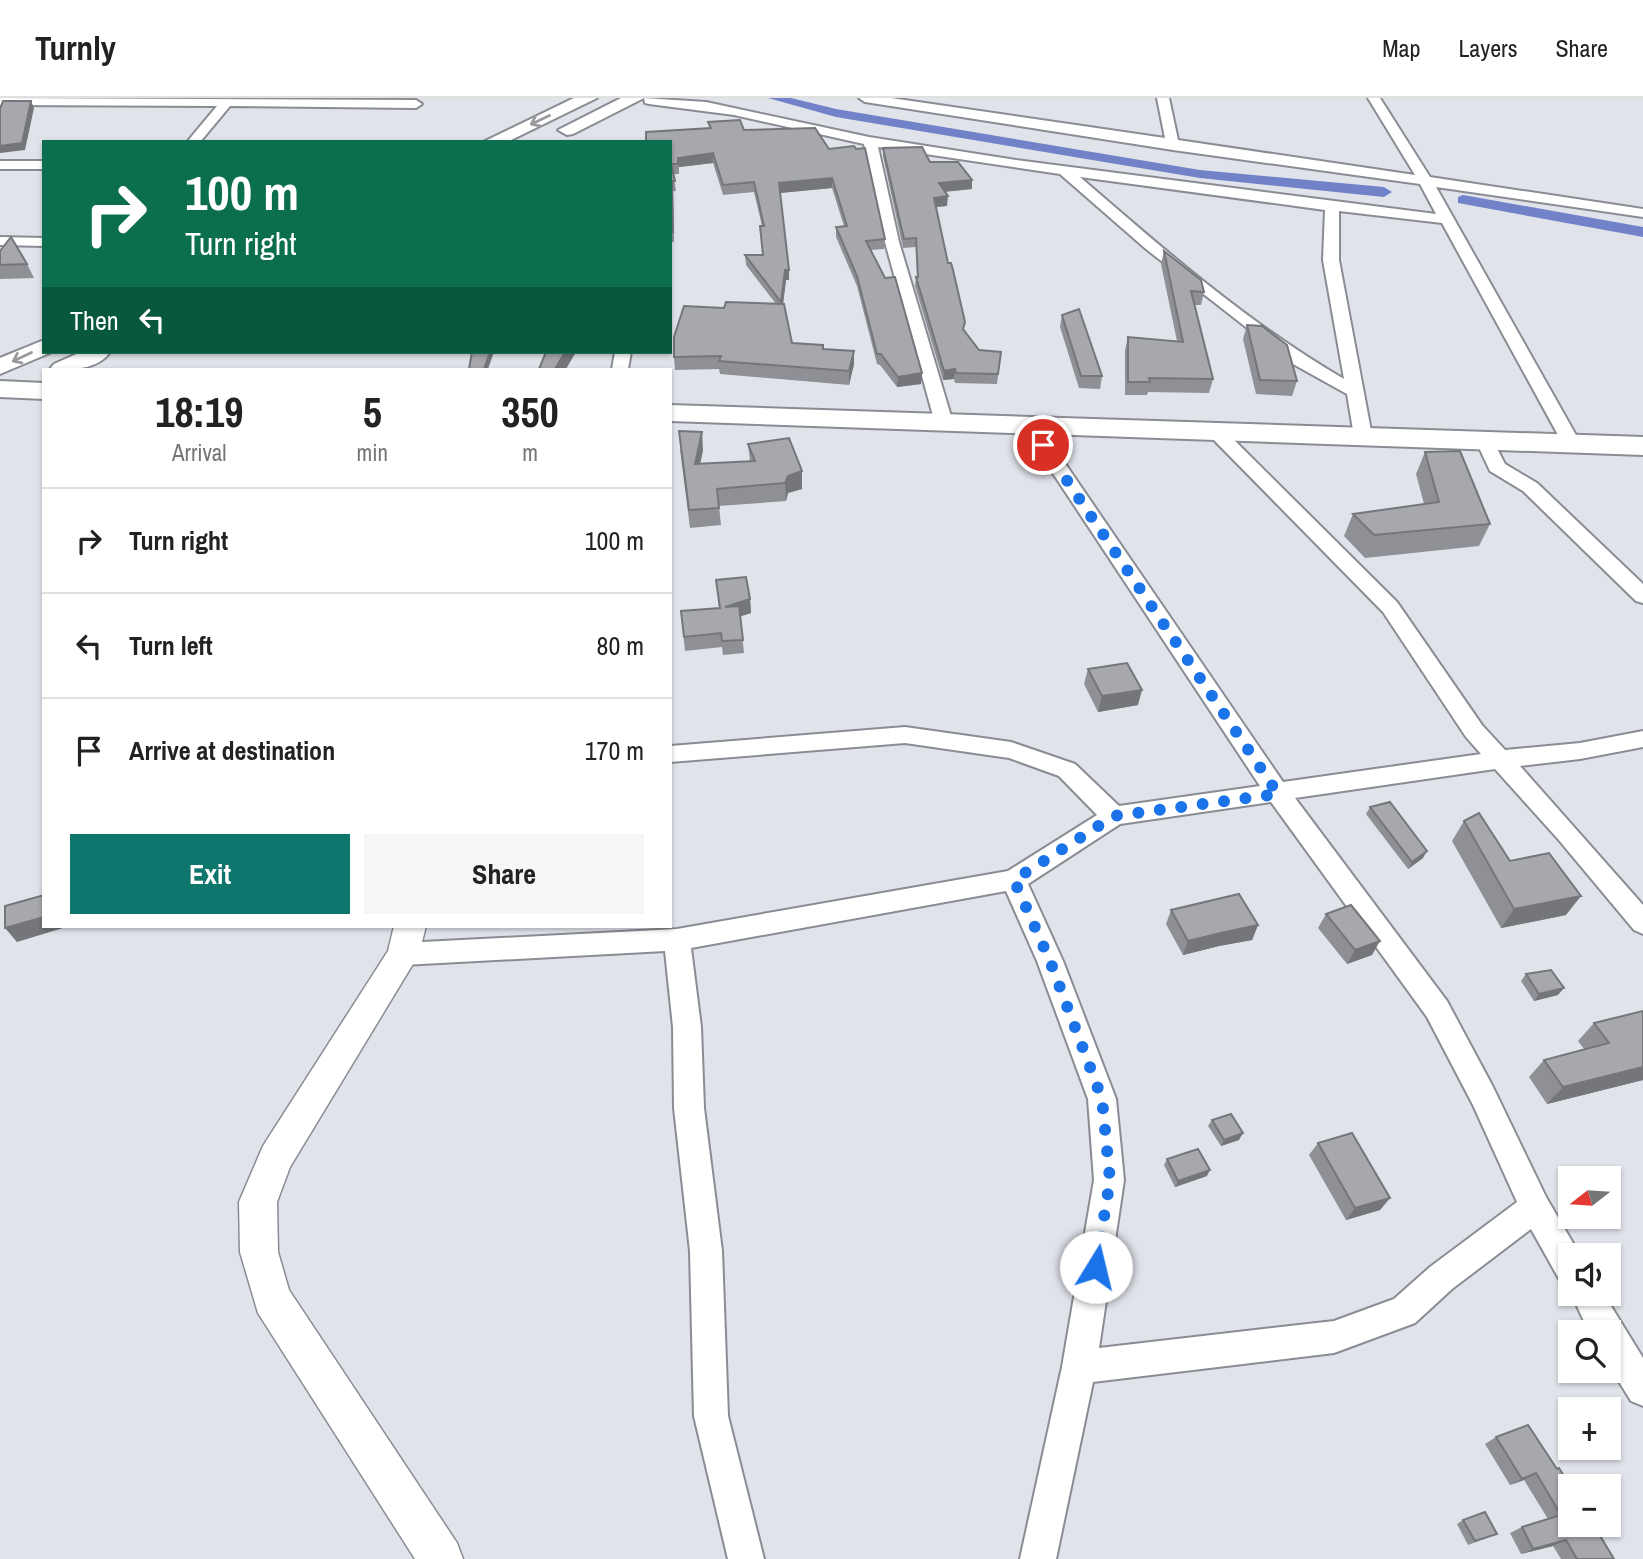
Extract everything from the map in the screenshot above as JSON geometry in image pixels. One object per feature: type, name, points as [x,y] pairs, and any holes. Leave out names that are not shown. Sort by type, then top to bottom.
[{"type":"highway","points":[[672,413],[1643,446]]},
{"type":"main road","points":[[496,140],[587,98]]},
{"type":"main road","points":[[554,136],[642,99]]},
{"type":"main road","points":[[0,367],[42,348]]},
{"type":"main road","points":[[64,368],[95,354]]},
{"type":"main road","points":[[21,390],[42,379]]},
{"type":"street","points":[[724,107],[737,98]]},
{"type":"street","points":[[865,98],[1173,146],[1643,213]]},
{"type":"street","points":[[968,98],[996,117]]},
{"type":"street","points":[[1163,98],[1173,146]]},
{"type":"street","points":[[1374,98],[1425,180],[1572,444]]},
{"type":"street","points":[[642,99],[724,107],[870,141],[1177,188],[1446,219]]},
{"type":"street","points":[[195,140],[229,100]]},
{"type":"street","points":[[0,101],[229,100],[416,104]]},
{"type":"street","points":[[870,141],[892,242],[944,423]]},
{"type":"street","points":[[0,165],[42,165]]},
{"type":"street","points":[[1062,169],[1140,237],[1299,360],[1355,392]]},
{"type":"street","points":[[1332,207],[1331,260],[1363,436]]},
{"type":"street","points":[[0,241],[42,242]]},
{"type":"street","points":[[1030,425],[1278,794],[1437,1009],[1483,1096],[1535,1207],[1558,1247]]},
{"type":"street","points":[[1214,430],[1390,607],[1474,731],[1502,759],[1643,923]]},
{"type":"street","points":[[1485,441],[1497,467],[1530,487],[1643,596]]},
{"type":"street","points":[[672,754],[905,735],[1011,750],[1067,770],[1114,816]]},
{"type":"street","points":[[441,1559],[272,1299],[258,1252],[258,1202],[276,1158],[407,940],[677,940],[1014,880],[1114,816],[1502,759],[1580,751],[1643,739]]},
{"type":"street","points":[[1014,880],[1050,961],[1102,1099],[1110,1180],[1079,1367],[1038,1559]]},
{"type":"street","points":[[677,940],[687,1027],[689,1108],[706,1251],[711,1416],[746,1559]]},
{"type":"street","points":[[1079,1367],[1334,1337],[1404,1311],[1441,1278],[1535,1207]]},
{"type":"street","points":[[1621,1354],[1643,1389]]},
{"type":"building","points":[[3,101],[31,101],[22,143],[0,146],[0,109]]},
{"type":"building","points":[[740,120],[744,130],[815,128],[829,149],[854,146],[856,149],[865,148],[885,239],[866,241],[885,278],[895,277],[922,373],[898,377],[881,354],[877,354],[857,276],[836,227],[847,226],[832,178],[779,183],[789,270],[785,270],[781,302],[745,255],[763,255],[760,226],[764,226],[754,182],[723,185],[713,153],[678,158],[678,164],[672,164],[672,140],[646,140],[646,132],[711,128],[708,122]]},
{"type":"building","points":[[922,147],[930,162],[958,162],[972,180],[939,183],[948,196],[934,198],[948,263],[951,263],[965,322],[963,329],[979,350],[1001,352],[998,374],[956,373],[955,369],[944,371],[916,277],[916,238],[904,239],[883,148]]},
{"type":"building","points":[[11,237],[27,264],[0,265],[0,251]]},
{"type":"building","points":[[1164,251],[1201,280],[1204,292],[1191,291],[1213,379],[1149,378],[1150,382],[1128,382],[1128,337],[1183,342]]},
{"type":"building","points":[[726,302],[784,304],[792,343],[854,351],[849,371],[719,361],[721,356],[674,357],[674,337],[684,306],[724,308]]},
{"type":"building","points":[[1079,309],[1102,376],[1081,376],[1062,315]]},
{"type":"building","points":[[1247,325],[1262,326],[1287,345],[1297,381],[1260,380]]},
{"type":"building","points":[[472,354],[489,354],[484,368],[469,368]]},
{"type":"building","points":[[545,354],[564,354],[556,368],[539,368]]},
{"type":"building","points":[[679,431],[702,432],[695,464],[755,461],[748,444],[789,438],[802,471],[788,476],[785,483],[717,489],[719,508],[689,510]]},
{"type":"building","points":[[1460,451],[1490,524],[1374,535],[1353,514],[1439,502],[1425,452]]},
{"type":"building","points":[[746,577],[750,599],[725,607],[739,606],[743,640],[722,641],[721,633],[684,637],[681,611],[720,608],[716,580]]},
{"type":"building","points":[[1127,663],[1142,690],[1102,696],[1088,669]]},
{"type":"building","points":[[1390,802],[1427,851],[1412,862],[1370,807]]},
{"type":"building","points":[[1479,813],[1510,861],[1549,853],[1581,896],[1514,909],[1464,821]]},
{"type":"building","points":[[1239,894],[1258,925],[1188,941],[1171,910]]},
{"type":"building","points":[[42,896],[42,918],[5,928],[5,906]]},
{"type":"building","points":[[1351,905],[1380,941],[1355,950],[1326,914]]},
{"type":"building","points":[[1551,970],[1564,988],[1539,994],[1526,974]]},
{"type":"building","points":[[1643,1011],[1643,1067],[1563,1087],[1544,1060],[1609,1043],[1594,1023]]},
{"type":"building","points":[[1231,1114],[1243,1133],[1224,1140],[1212,1120]]},
{"type":"building","points":[[1352,1133],[1390,1198],[1355,1208],[1318,1143]]},
{"type":"building","points":[[1198,1149],[1210,1170],[1178,1181],[1167,1159]]},
{"type":"building","points":[[1528,1425],[1563,1474],[1558,1474],[1558,1510],[1536,1473],[1522,1479],[1496,1437]]},
{"type":"building","points":[[1485,1512],[1497,1534],[1475,1541],[1463,1520]]},
{"type":"building","points":[[1558,1516],[1558,1537],[1601,1537],[1614,1559],[1577,1559],[1566,1540],[1533,1549],[1522,1527]]},
{"type":"waterway","points":[[775,98],[836,113],[1200,174],[1384,192]]},
{"type":"waterway","points":[[1463,200],[1643,232]]},
{"type":"route","points":[[1043,445],[1278,794],[1114,816],[1014,880],[1050,961],[1102,1099],[1110,1180],[1096,1267]]}]
